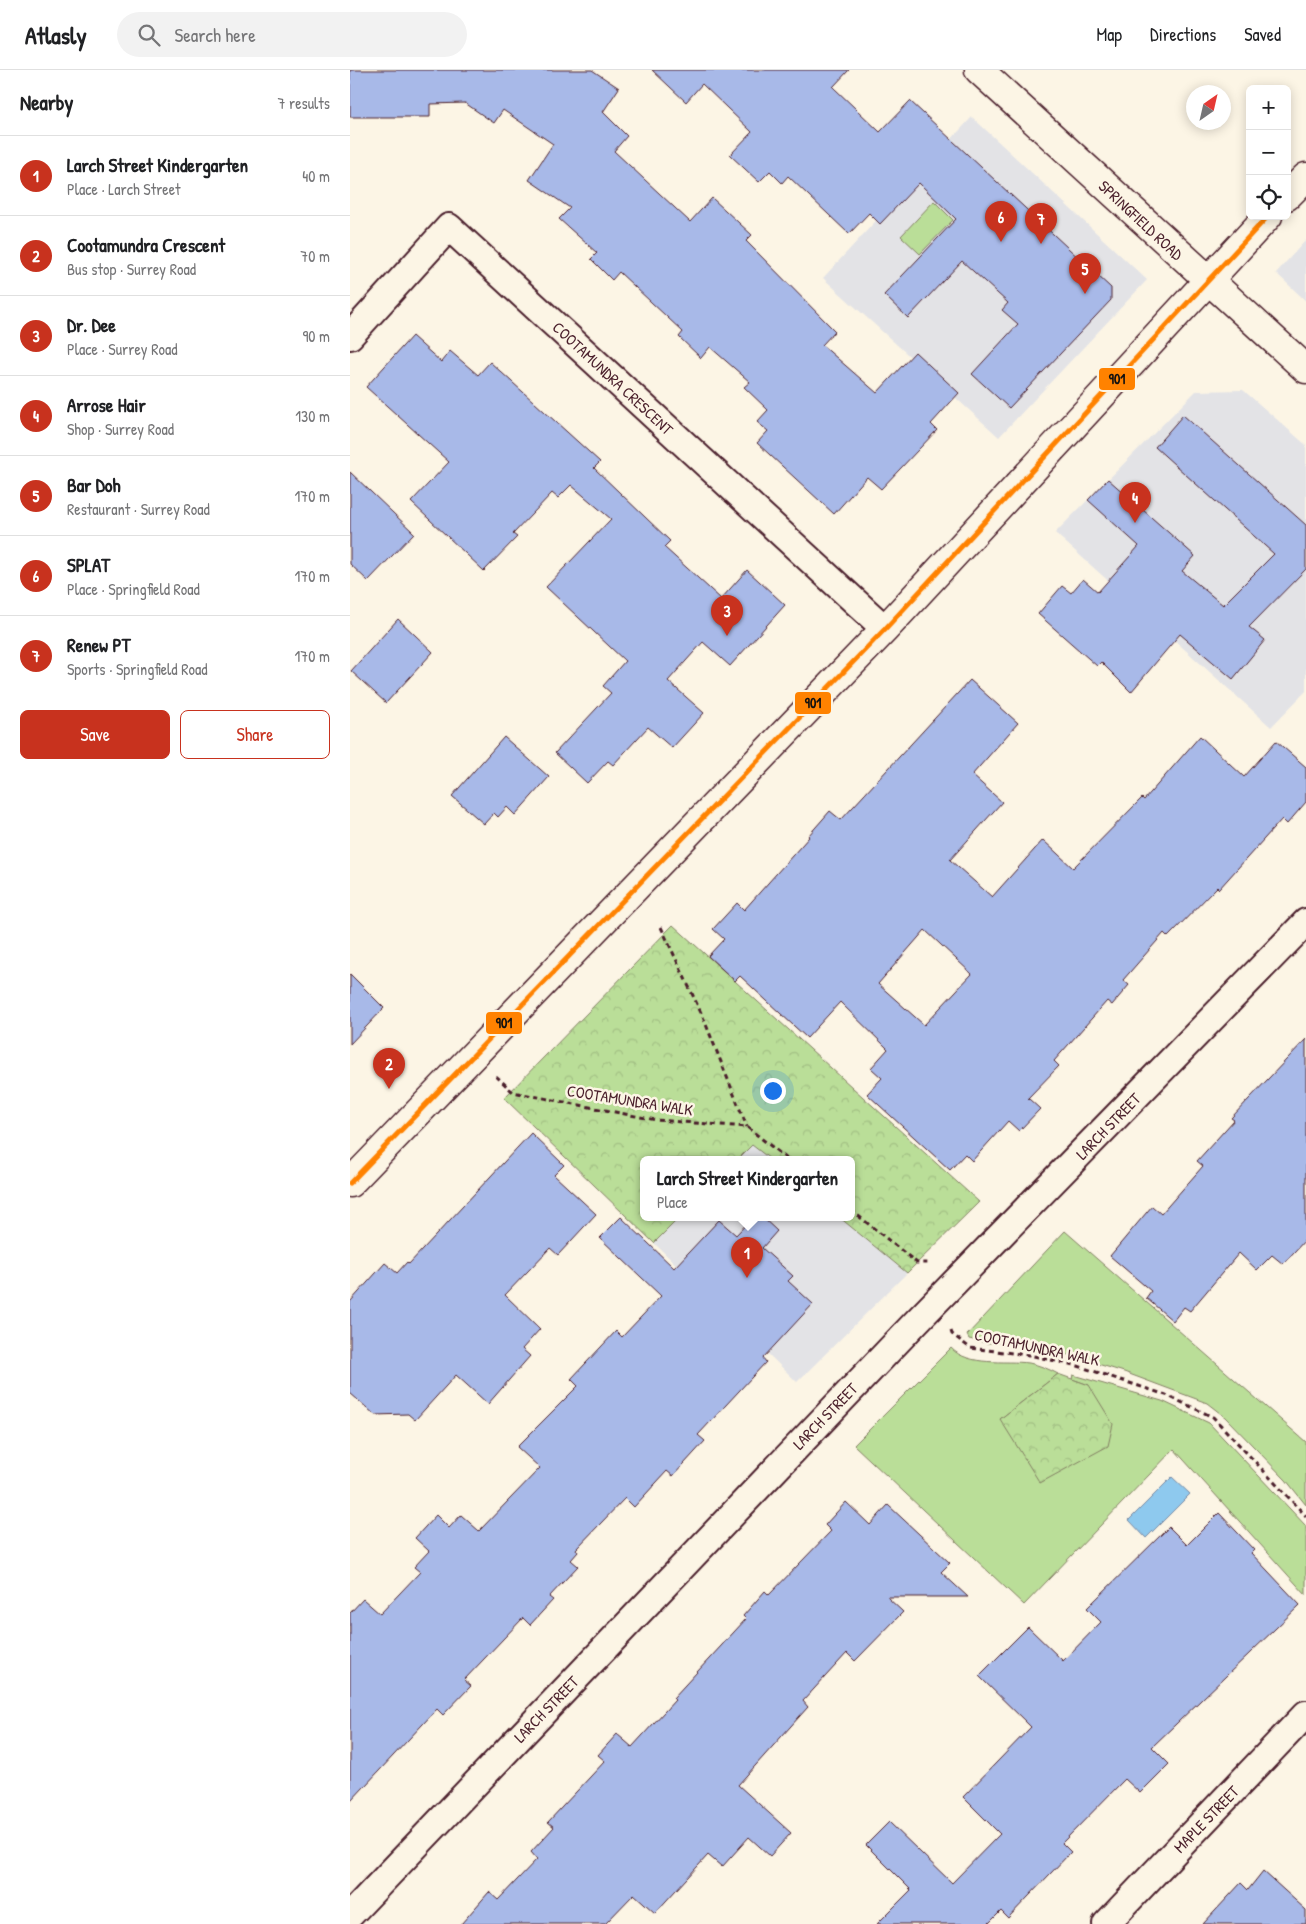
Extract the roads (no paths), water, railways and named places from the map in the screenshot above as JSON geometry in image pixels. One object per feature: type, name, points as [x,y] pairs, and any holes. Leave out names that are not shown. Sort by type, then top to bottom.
[{"type":"main road","name":"SPRINGFIELD ROAD","points":[[978,70],[1306,369]]},
{"type":"main road","points":[[1291,192],[1306,177]]},
{"type":"main road","points":[[350,1183],[885,629],[1264,220]]},
{"type":"street","name":"COOTAMUNDRA CRESCENT","points":[[350,336],[449,227],[885,629]]},
{"type":"street","name":"LARCH STREET","points":[[350,1915],[950,1288],[1306,922]]},
{"type":"street","name":"MAPLE STREET","points":[[1106,1924],[1306,1714]]},
{"type":"water","points":[[1172,1477],[1190,1494],[1146,1538],[1129,1520]]},
{"type":"place","name":"SPLAT","points":[[1001,242]]},
{"type":"place","name":"Renew PT","points":[[1041,244]]},
{"type":"place","name":"Bar Doh","points":[[1085,294]]},
{"type":"place","name":"Arrose Hair","points":[[1135,523]]},
{"type":"place","name":"Dr. Dee","points":[[727,636]]},
{"type":"place","name":"Cootamundra Crescent","points":[[389,1089]]},
{"type":"place","name":"Larch Street Kindergarten","points":[[747,1278]]}]
